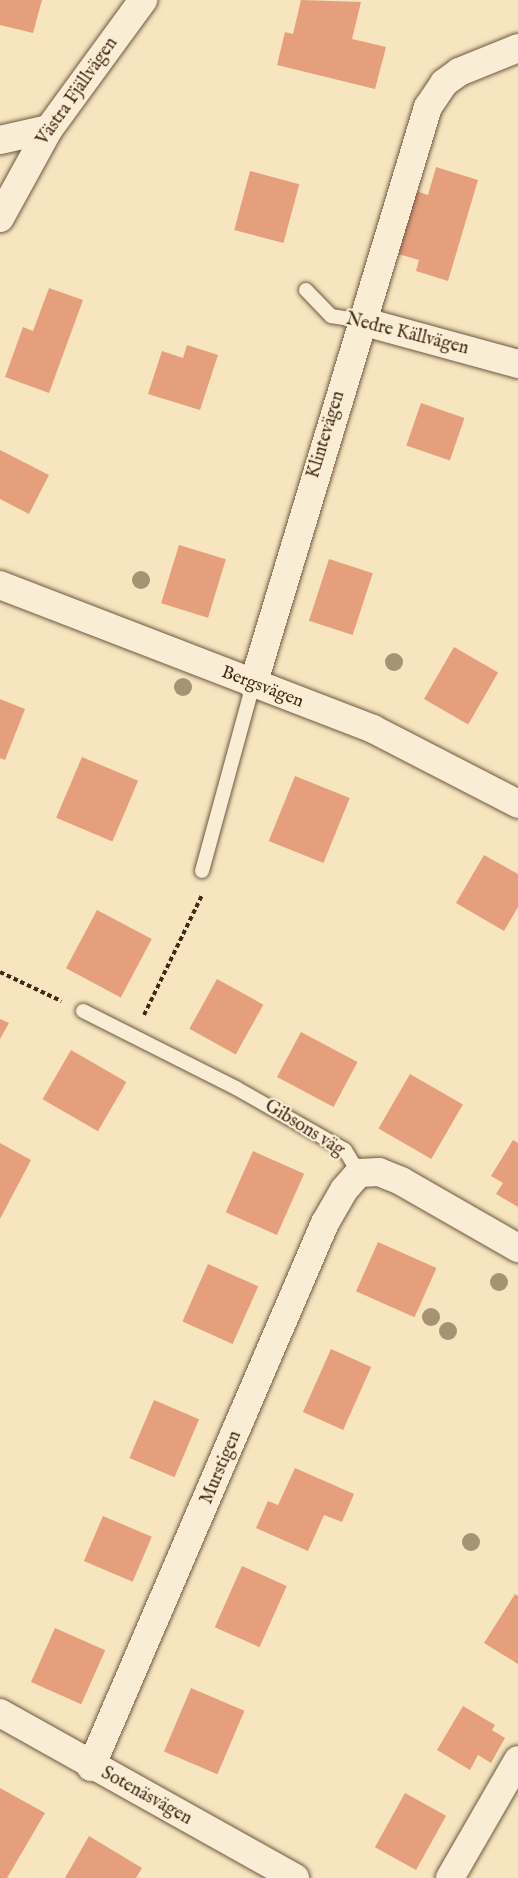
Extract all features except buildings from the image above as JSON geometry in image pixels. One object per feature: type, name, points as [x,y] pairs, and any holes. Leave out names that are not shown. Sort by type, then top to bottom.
[{"type":"street","name":"Västra Fjällvägen","points":[[0,218],[49,129],[143,0]]},
{"type":"street","name":"Klintevägen","points":[[253,685],[361,321],[428,106],[444,83],[459,72],[518,48]]},
{"type":"street","points":[[0,140],[49,129]]},
{"type":"street","name":"Nedre Källvägen","points":[[361,321],[518,364]]},
{"type":"street","name":"Bergsvägen","points":[[0,585],[253,685],[373,729],[518,804]]},
{"type":"street","name":"Gibsons väg","points":[[360,1173],[379,1172],[401,1180],[518,1248]]},
{"type":"street","name":"Murstigen","points":[[91,1767],[325,1223],[344,1190],[360,1173]]},
{"type":"street","name":"Sotenäsvägen","points":[[0,1713],[91,1767],[295,1878]]},
{"type":"street","points":[[450,1878],[518,1760]]},
{"type":"lane","name":"Nedre Källvägen","points":[[306,290],[332,315],[361,321]]},
{"type":"lane","name":"Klintevägen","points":[[202,871],[253,685]]},
{"type":"lane","name":"Gibsons väg","points":[[83,1011],[134,1035],[345,1150],[360,1173]]},
{"type":"path","points":[[134,1035],[202,900],[202,871]]},
{"type":"path","points":[[0,972],[83,1011]]}]
